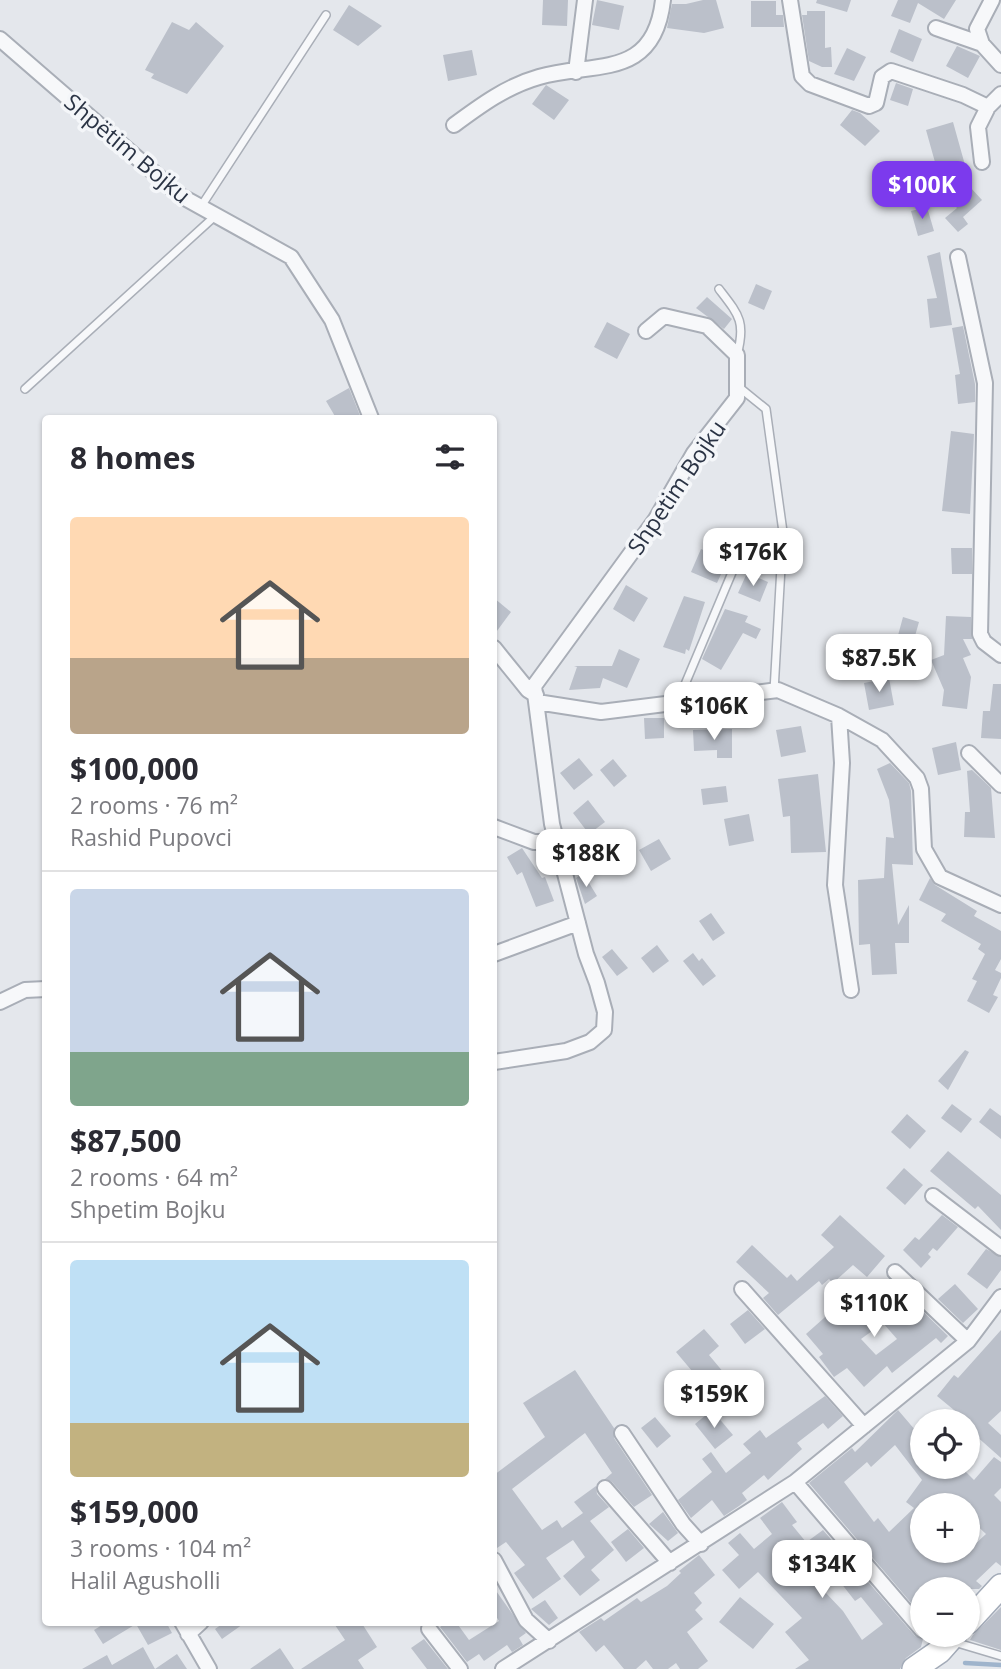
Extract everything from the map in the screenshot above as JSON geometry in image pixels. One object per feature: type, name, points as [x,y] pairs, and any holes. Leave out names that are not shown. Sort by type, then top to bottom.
[{"type":"main road","points":[[980,1609],[1001,1586]]},
{"type":"main road","points":[[914,1669],[936,1647]]},
{"type":"street","points":[[576,72],[585,0]]},
{"type":"street","points":[[454,125],[516,84],[543,75],[576,72],[628,59],[653,38],[662,16],[663,0]]},
{"type":"street","points":[[790,0],[802,76],[810,84],[869,106],[876,103],[882,77],[891,71],[963,95],[988,107]]},
{"type":"street","points":[[992,0],[977,29],[982,44],[1001,65]]},
{"type":"street","points":[[936,28],[982,44]]},
{"type":"street","name":"Shpëtim Bojku","points":[[0,39],[181,196],[214,217],[291,257],[332,320],[370,415]]},
{"type":"street","points":[[982,162],[978,127],[988,107],[1001,94]]},
{"type":"street","points":[[958,257],[975,340],[983,362],[985,383],[980,634],[990,649],[1001,655]]},
{"type":"street","points":[[646,331],[664,316],[708,326],[737,355],[736,373],[740,388]]},
{"type":"street","name":"Shpetim Bojku","points":[[497,1062],[566,1051],[590,1042],[604,1030],[602,1002],[556,842],[534,686],[656,519],[694,453],[721,422],[737,398],[740,388]]},
{"type":"street","points":[[497,652],[537,699],[601,712],[778,690],[839,716],[882,740],[917,778],[921,789],[923,849],[940,877],[1001,905]]},
{"type":"street","points":[[839,716],[842,763],[835,885],[851,990]]},
{"type":"street","points":[[969,753],[1001,786]]},
{"type":"street","points":[[497,828],[534,842],[556,842]]},
{"type":"street","points":[[497,953],[578,923]]},
{"type":"street","points":[[0,1002],[25,990],[42,989]]},
{"type":"street","points":[[933,1196],[1001,1248]]},
{"type":"street","points":[[895,1272],[968,1341]]},
{"type":"street","points":[[742,1289],[864,1426]]},
{"type":"street","points":[[503,1669],[795,1482],[968,1341],[1001,1297]]},
{"type":"street","points":[[622,1433],[683,1524],[701,1544]]},
{"type":"street","points":[[795,1482],[910,1616]]},
{"type":"street","points":[[605,1488],[670,1563]]},
{"type":"street","points":[[497,1566],[526,1620],[549,1641]]},
{"type":"street","points":[[185,1628],[209,1669]]},
{"type":"street","points":[[429,1629],[460,1669]]},
{"type":"lane","points":[[200,208],[326,15]]},
{"type":"lane","points":[[25,389],[214,217]]},
{"type":"lane","points":[[719,289],[736,310],[744,331],[737,355]]},
{"type":"lane","points":[[740,388],[766,409],[783,532],[774,691]]},
{"type":"lane","points":[[678,702],[736,563]]},
{"type":"lane","points":[[963,1647],[1001,1656]]},
{"type":"building","points":[[543,0],[568,0],[567,26],[542,25]]},
{"type":"building","points":[[597,0],[624,6],[619,30],[592,25]]},
{"type":"building","points":[[716,0],[724,28],[704,33],[667,28],[672,4]]},
{"type":"building","points":[[817,0],[851,0],[847,12],[816,3]]},
{"type":"building","points":[[898,0],[956,0],[944,19],[918,3],[910,23],[891,16]]},
{"type":"building","points":[[751,1],[776,1],[776,15],[783,15],[784,27],[751,27]]},
{"type":"building","points":[[349,5],[382,26],[358,46],[333,30]]},
{"type":"building","points":[[807,11],[825,11],[825,48],[831,47],[832,67],[822,67],[809,61],[802,15],[807,15]]},
{"type":"building","points":[[172,22],[189,30],[196,22],[224,46],[187,94],[151,78],[154,74],[145,70]]},
{"type":"building","points":[[899,29],[922,39],[913,62],[890,52]]},
{"type":"building","points":[[957,46],[980,56],[968,78],[946,66]]},
{"type":"building","points":[[847,48],[866,57],[854,81],[834,74]]},
{"type":"building","points":[[472,50],[477,75],[448,81],[443,55]]},
{"type":"building","points":[[896,83],[913,89],[908,106],[890,100]]},
{"type":"building","points":[[546,85],[569,100],[554,120],[532,104]]},
{"type":"building","points":[[852,110],[860,113],[880,131],[865,146],[840,125]]},
{"type":"building","points":[[953,122],[965,165],[938,173],[926,130]]},
{"type":"building","points":[[926,173],[936,193],[927,198],[911,180]]},
{"type":"building","points":[[970,187],[982,200],[963,217],[968,224],[958,232],[945,218],[957,208],[952,202]]},
{"type":"building","points":[[927,207],[934,231],[918,236],[911,211]]},
{"type":"building","points":[[940,252],[952,325],[930,328],[927,299],[937,298],[927,256]]},
{"type":"building","points":[[756,284],[772,291],[764,310],[748,303]]},
{"type":"building","points":[[707,297],[732,319],[724,329],[696,308]]},
{"type":"building","points":[[607,322],[630,334],[617,359],[594,347]]},
{"type":"building","points":[[963,326],[975,384],[975,402],[958,404],[955,375],[960,374],[952,328]]},
{"type":"building","points":[[349,388],[360,415],[334,415],[326,401]]},
{"type":"building","points":[[951,431],[974,434],[970,514],[942,511]]},
{"type":"building","points":[[951,548],[972,548],[972,574],[952,574]]},
{"type":"building","points":[[701,549],[727,561],[717,583],[691,572]]},
{"type":"building","points":[[747,573],[768,582],[760,602],[738,593]]},
{"type":"building","points":[[626,585],[648,598],[634,622],[613,609]]},
{"type":"building","points":[[684,596],[705,602],[689,651],[686,649],[685,654],[663,647]]},
{"type":"building","points":[[497,600],[511,612],[497,631]]},
{"type":"building","points":[[725,609],[748,616],[745,622],[761,629],[756,639],[743,633],[721,670],[702,659]]},
{"type":"building","points":[[946,616],[971,617],[972,639],[963,639],[971,655],[963,658],[971,677],[967,709],[942,706],[944,690],[931,660],[944,655]]},
{"type":"building","points":[[903,617],[919,622],[913,643],[897,639]]},
{"type":"building","points":[[619,649],[640,659],[627,688],[603,678],[600,688],[569,690],[577,667],[574,666],[612,666]]},
{"type":"building","points":[[889,678],[894,705],[869,710],[864,683]]},
{"type":"building","points":[[993,684],[1001,684],[1001,739],[981,738],[983,711],[990,711]]},
{"type":"building","points":[[644,718],[664,718],[664,738],[645,739]]},
{"type":"building","points":[[801,726],[806,752],[781,757],[776,730]]},
{"type":"building","points":[[732,729],[732,758],[717,758],[717,750],[694,751],[693,730]]},
{"type":"building","points":[[956,742],[961,770],[938,775],[932,748]]},
{"type":"building","points":[[579,758],[593,775],[574,790],[560,773]]},
{"type":"building","points":[[613,759],[627,776],[614,787],[600,770]]},
{"type":"building","points":[[890,763],[909,783],[911,791],[913,865],[892,864],[898,925],[909,905],[909,943],[895,943],[897,974],[872,975],[870,944],[859,945],[858,880],[884,878],[886,837],[894,838],[889,800],[877,769]]},
{"type":"building","points":[[972,770],[991,788],[995,838],[964,837],[965,812],[970,812],[967,771]]},
{"type":"building","points":[[818,774],[826,852],[791,853],[790,816],[783,817],[778,779]]},
{"type":"building","points":[[726,786],[728,802],[703,805],[701,789]]},
{"type":"building","points":[[588,800],[605,822],[589,834],[573,813]]},
{"type":"building","points":[[749,814],[754,841],[729,846],[724,819]]},
{"type":"building","points":[[659,839],[671,859],[651,871],[639,850]]},
{"type":"building","points":[[522,848],[542,878],[545,877],[554,901],[536,907],[522,872],[517,875],[507,857]]},
{"type":"building","points":[[583,873],[597,896],[585,904],[576,878]]},
{"type":"building","points":[[930,878],[935,885],[977,911],[974,916],[1001,931],[1001,959],[995,970],[1001,973],[1001,978],[993,995],[998,997],[989,1013],[967,1001],[977,981],[972,979],[985,954],[978,949],[981,944],[941,921],[946,914],[919,900]]},
{"type":"building","points":[[711,913],[725,933],[713,941],[699,921]]},
{"type":"building","points":[[657,945],[669,961],[653,973],[641,958]]},
{"type":"building","points":[[612,949],[628,968],[617,976],[602,957]]},
{"type":"building","points":[[693,953],[699,961],[702,958],[716,976],[703,986],[683,961]]},
{"type":"building","points":[[965,1050],[969,1052],[948,1090],[938,1081]]},
{"type":"building","points":[[952,1104],[972,1119],[961,1133],[941,1118]]},
{"type":"building","points":[[990,1108],[1001,1116],[1001,1139],[979,1122]]},
{"type":"building","points":[[907,1114],[926,1131],[910,1149],[891,1132]]},
{"type":"building","points":[[948,1151],[1001,1195],[1001,1230],[978,1206],[975,1209],[930,1171]]},
{"type":"building","points":[[904,1168],[923,1185],[905,1205],[886,1188]]},
{"type":"building","points":[[840,1215],[885,1256],[867,1277],[853,1265],[833,1283],[829,1279],[822,1285],[819,1281],[778,1315],[763,1298],[769,1293],[736,1262],[752,1245],[787,1278],[791,1274],[797,1281],[834,1247],[821,1235]]},
{"type":"building","points":[[942,1215],[958,1227],[937,1251],[933,1248],[928,1254],[931,1257],[921,1268],[903,1250],[915,1237],[919,1240]]},
{"type":"building","points":[[986,1249],[1001,1257],[1001,1270],[987,1289],[967,1274]]},
{"type":"building","points":[[955,1284],[978,1309],[963,1323],[938,1299]]},
{"type":"building","points":[[903,1292],[948,1336],[941,1343],[936,1338],[892,1373],[887,1366],[864,1387],[847,1368],[834,1377],[819,1357],[823,1354],[806,1334],[833,1310],[842,1321],[867,1303],[874,1313],[889,1301],[894,1306]],"holes":[[[883,1323],[897,1339],[876,1355],[861,1339]]]},
{"type":"building","points":[[748,1310],[765,1329],[745,1344],[730,1324]]},
{"type":"building","points":[[704,1329],[719,1346],[709,1355],[739,1391],[717,1409],[688,1375],[692,1371],[676,1352]]},
{"type":"building","points":[[1001,1330],[1001,1411],[988,1423],[1001,1435],[1001,1458],[980,1439],[980,1409],[953,1409],[937,1396],[954,1375],[958,1378]]},
{"type":"building","points":[[575,1370],[614,1428],[614,1438],[652,1495],[634,1507],[612,1482],[605,1479],[612,1473],[585,1433],[512,1489],[542,1530],[557,1520],[562,1528],[583,1513],[574,1502],[596,1486],[597,1494],[609,1507],[590,1521],[614,1550],[591,1570],[600,1580],[580,1596],[563,1576],[585,1557],[573,1540],[546,1558],[561,1579],[533,1599],[514,1573],[525,1565],[506,1542],[497,1548],[497,1473],[545,1437],[523,1403]]},
{"type":"building","points":[[825,1396],[843,1416],[828,1429],[823,1423],[797,1443],[802,1449],[768,1480],[764,1475],[742,1493],[747,1500],[739,1506],[724,1516],[712,1500],[691,1518],[678,1500],[712,1472],[702,1459],[711,1452],[726,1473],[751,1453],[743,1444],[760,1430],[766,1438]]},
{"type":"building","points":[[712,1410],[733,1435],[715,1449],[695,1424]]},
{"type":"building","points":[[898,1410],[910,1424],[910,1464],[895,1445],[871,1467],[867,1462],[844,1482],[874,1522],[878,1518],[889,1532],[910,1512],[910,1563],[980,1563],[980,1540],[986,1534],[980,1528],[980,1493],[913,1493],[921,1479],[980,1479],[980,1473],[994,1457],[1001,1462],[1001,1488],[994,1495],[1001,1502],[1001,1566],[996,1562],[980,1577],[910,1577],[910,1602],[809,1483],[852,1448],[855,1452]]},
{"type":"building","points":[[655,1417],[671,1436],[657,1448],[641,1428]]},
{"type":"building","points":[[782,1502],[797,1522],[792,1525],[806,1542],[790,1555],[843,1611],[862,1640],[883,1624],[861,1597],[855,1601],[808,1541],[823,1530],[910,1630],[910,1647],[921,1647],[906,1658],[900,1669],[795,1669],[809,1660],[785,1632],[802,1618],[758,1572],[739,1589],[722,1570],[739,1555],[728,1543],[740,1533],[754,1549],[772,1534],[760,1518]]},
{"type":"building","points":[[663,1512],[678,1533],[668,1541],[649,1524]]},
{"type":"building","points":[[628,1529],[644,1548],[626,1562],[611,1542]]},
{"type":"building","points":[[699,1555],[715,1575],[694,1593],[702,1603],[695,1610],[703,1619],[687,1632],[708,1661],[698,1669],[680,1669],[676,1663],[668,1669],[653,1669],[646,1660],[636,1669],[624,1669],[604,1645],[596,1652],[579,1632],[601,1618],[604,1621],[637,1598],[641,1602],[667,1586],[681,1573],[679,1571]]},
{"type":"building","points":[[497,1592],[526,1633],[519,1638],[523,1645],[512,1652],[507,1645],[484,1661],[479,1654],[467,1662],[440,1627],[459,1626],[469,1640],[491,1626],[497,1626]]},
{"type":"building","points":[[740,1597],[774,1624],[753,1649],[719,1622]]},
{"type":"building","points":[[545,1600],[558,1618],[549,1625],[531,1609]]},
{"type":"building","points":[[1001,1607],[1001,1650],[980,1643],[980,1628]]},
{"type":"building","points":[[100,1626],[133,1626],[103,1644],[94,1630]]},
{"type":"building","points":[[137,1626],[168,1626],[172,1633],[148,1645]]},
{"type":"building","points":[[219,1626],[240,1626],[222,1639],[215,1629]]},
{"type":"building","points":[[336,1626],[364,1626],[377,1647],[358,1660],[364,1669],[301,1669],[345,1640]]},
{"type":"building","points":[[424,1639],[448,1669],[427,1669],[411,1648]]},
{"type":"building","points":[[143,1647],[155,1669],[82,1669],[107,1655],[112,1665]]},
{"type":"building","points":[[280,1648],[294,1669],[250,1669]]},
{"type":"building","points":[[177,1654],[187,1669],[155,1669]]},
{"type":"waterway","points":[[965,1663],[1001,1665]]}]
